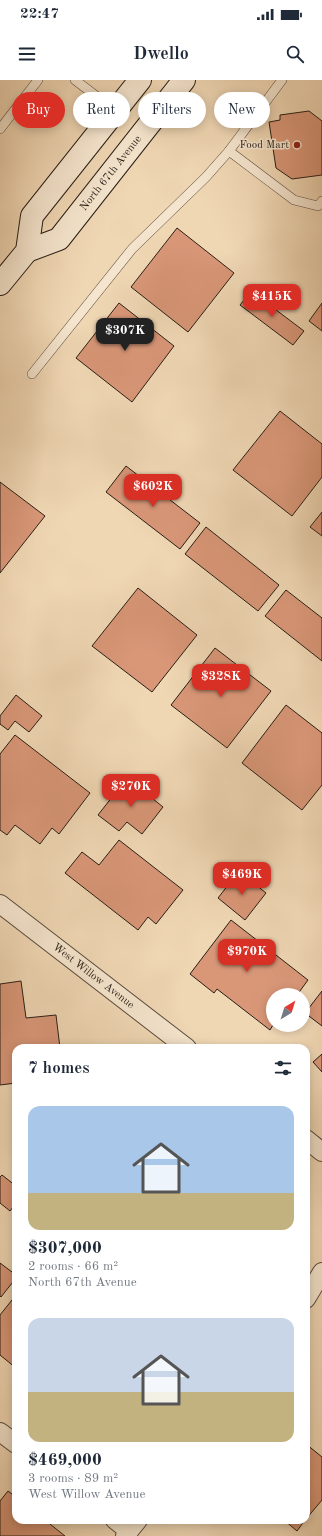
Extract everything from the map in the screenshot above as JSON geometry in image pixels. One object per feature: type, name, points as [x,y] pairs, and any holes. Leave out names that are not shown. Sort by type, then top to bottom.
[{"type":"main road","points":[[130,93],[140,80]]},
{"type":"main road","name":"North 67th Avenue","points":[[27,251],[59,239],[184,80]]},
{"type":"main road","points":[[0,284],[27,251],[32,216],[102,128]]},
{"type":"street","name":"West Willow Avenue","points":[[0,904],[182,1044]]},
{"type":"street","points":[[310,1142],[322,1152]]},
{"type":"street","points":[[310,1292],[322,1272]]},
{"type":"street","points":[[0,1432],[12,1441]]},
{"type":"street","points":[[122,1524],[131,1529]]},
{"type":"lane","points":[[0,129],[38,80]]},
{"type":"lane","points":[[75,80],[91,92]]},
{"type":"lane","points":[[32,374],[132,249],[206,177],[229,150],[282,80]]},
{"type":"lane","points":[[229,150],[294,200],[318,206],[322,201]]},
{"type":"building","name":"Food Mart","points":[[309,111],[322,121],[322,175],[292,179],[276,168],[270,122],[280,120],[280,115]]},
{"type":"building","points":[[177,228],[234,273],[188,332],[131,287]]},
{"type":"building","points":[[251,291],[304,331],[293,345],[240,305]]},
{"type":"building","points":[[119,303],[174,346],[132,402],[76,358]]},
{"type":"building","points":[[322,303],[322,331],[309,321]]},
{"type":"building","points":[[280,411],[322,444],[322,477],[292,516],[233,470]]},
{"type":"building","points":[[126,466],[200,523],[180,549],[106,492]]},
{"type":"building","points":[[0,482],[45,516],[0,573]]},
{"type":"building","points":[[322,512],[322,536],[310,527]]},
{"type":"building","points":[[206,527],[279,585],[258,611],[185,554]]},
{"type":"building","points":[[138,588],[197,635],[152,692],[92,646]]},
{"type":"building","points":[[286,590],[322,618],[322,661],[265,616]]},
{"type":"building","points":[[215,648],[271,691],[227,748],[171,705]]},
{"type":"building","points":[[16,695],[42,716],[29,732],[15,721],[8,730],[0,724],[0,716]]},
{"type":"building","points":[[286,705],[322,733],[322,785],[302,810],[242,763]]},
{"type":"building","points":[[15,735],[90,793],[59,834],[52,828],[40,844],[15,825],[7,835],[0,830],[0,754]]},
{"type":"building","points":[[127,778],[163,807],[142,834],[127,822],[119,831],[98,815]]},
{"type":"building","points":[[119,840],[183,890],[156,924],[148,917],[138,930],[65,873],[82,852],[99,865]]},
{"type":"building","points":[[239,871],[266,893],[245,920],[218,898]]},
{"type":"building","points":[[231,920],[308,980],[302,988],[266,988],[266,1027],[217,989],[214,993],[190,974]]},
{"type":"building","points":[[21,981],[26,1018],[56,1015],[60,1044],[12,1044],[12,1084],[0,1085],[0,984]]},
{"type":"building","points":[[322,991],[322,1026],[310,1017],[310,1007]]},
{"type":"building","points":[[322,1054],[322,1072],[313,1062]]},
{"type":"building","points":[[2,1175],[12,1183],[12,1208],[10,1211],[0,1203],[0,1177]]},
{"type":"building","points":[[0,1263],[12,1272],[12,1283],[1,1297]]},
{"type":"building","points":[[12,1300],[12,1365],[0,1355],[0,1315]]},
{"type":"building","points":[[310,1447],[322,1457],[322,1500],[310,1514]]},
{"type":"building","points":[[8,1491],[12,1494],[12,1524],[50,1524],[65,1536],[0,1536],[0,1501]]},
{"type":"building","points":[[289,1524],[302,1524],[297,1531]]},
{"type":"place","name":"Food Mart","points":[[297,145]]}]
